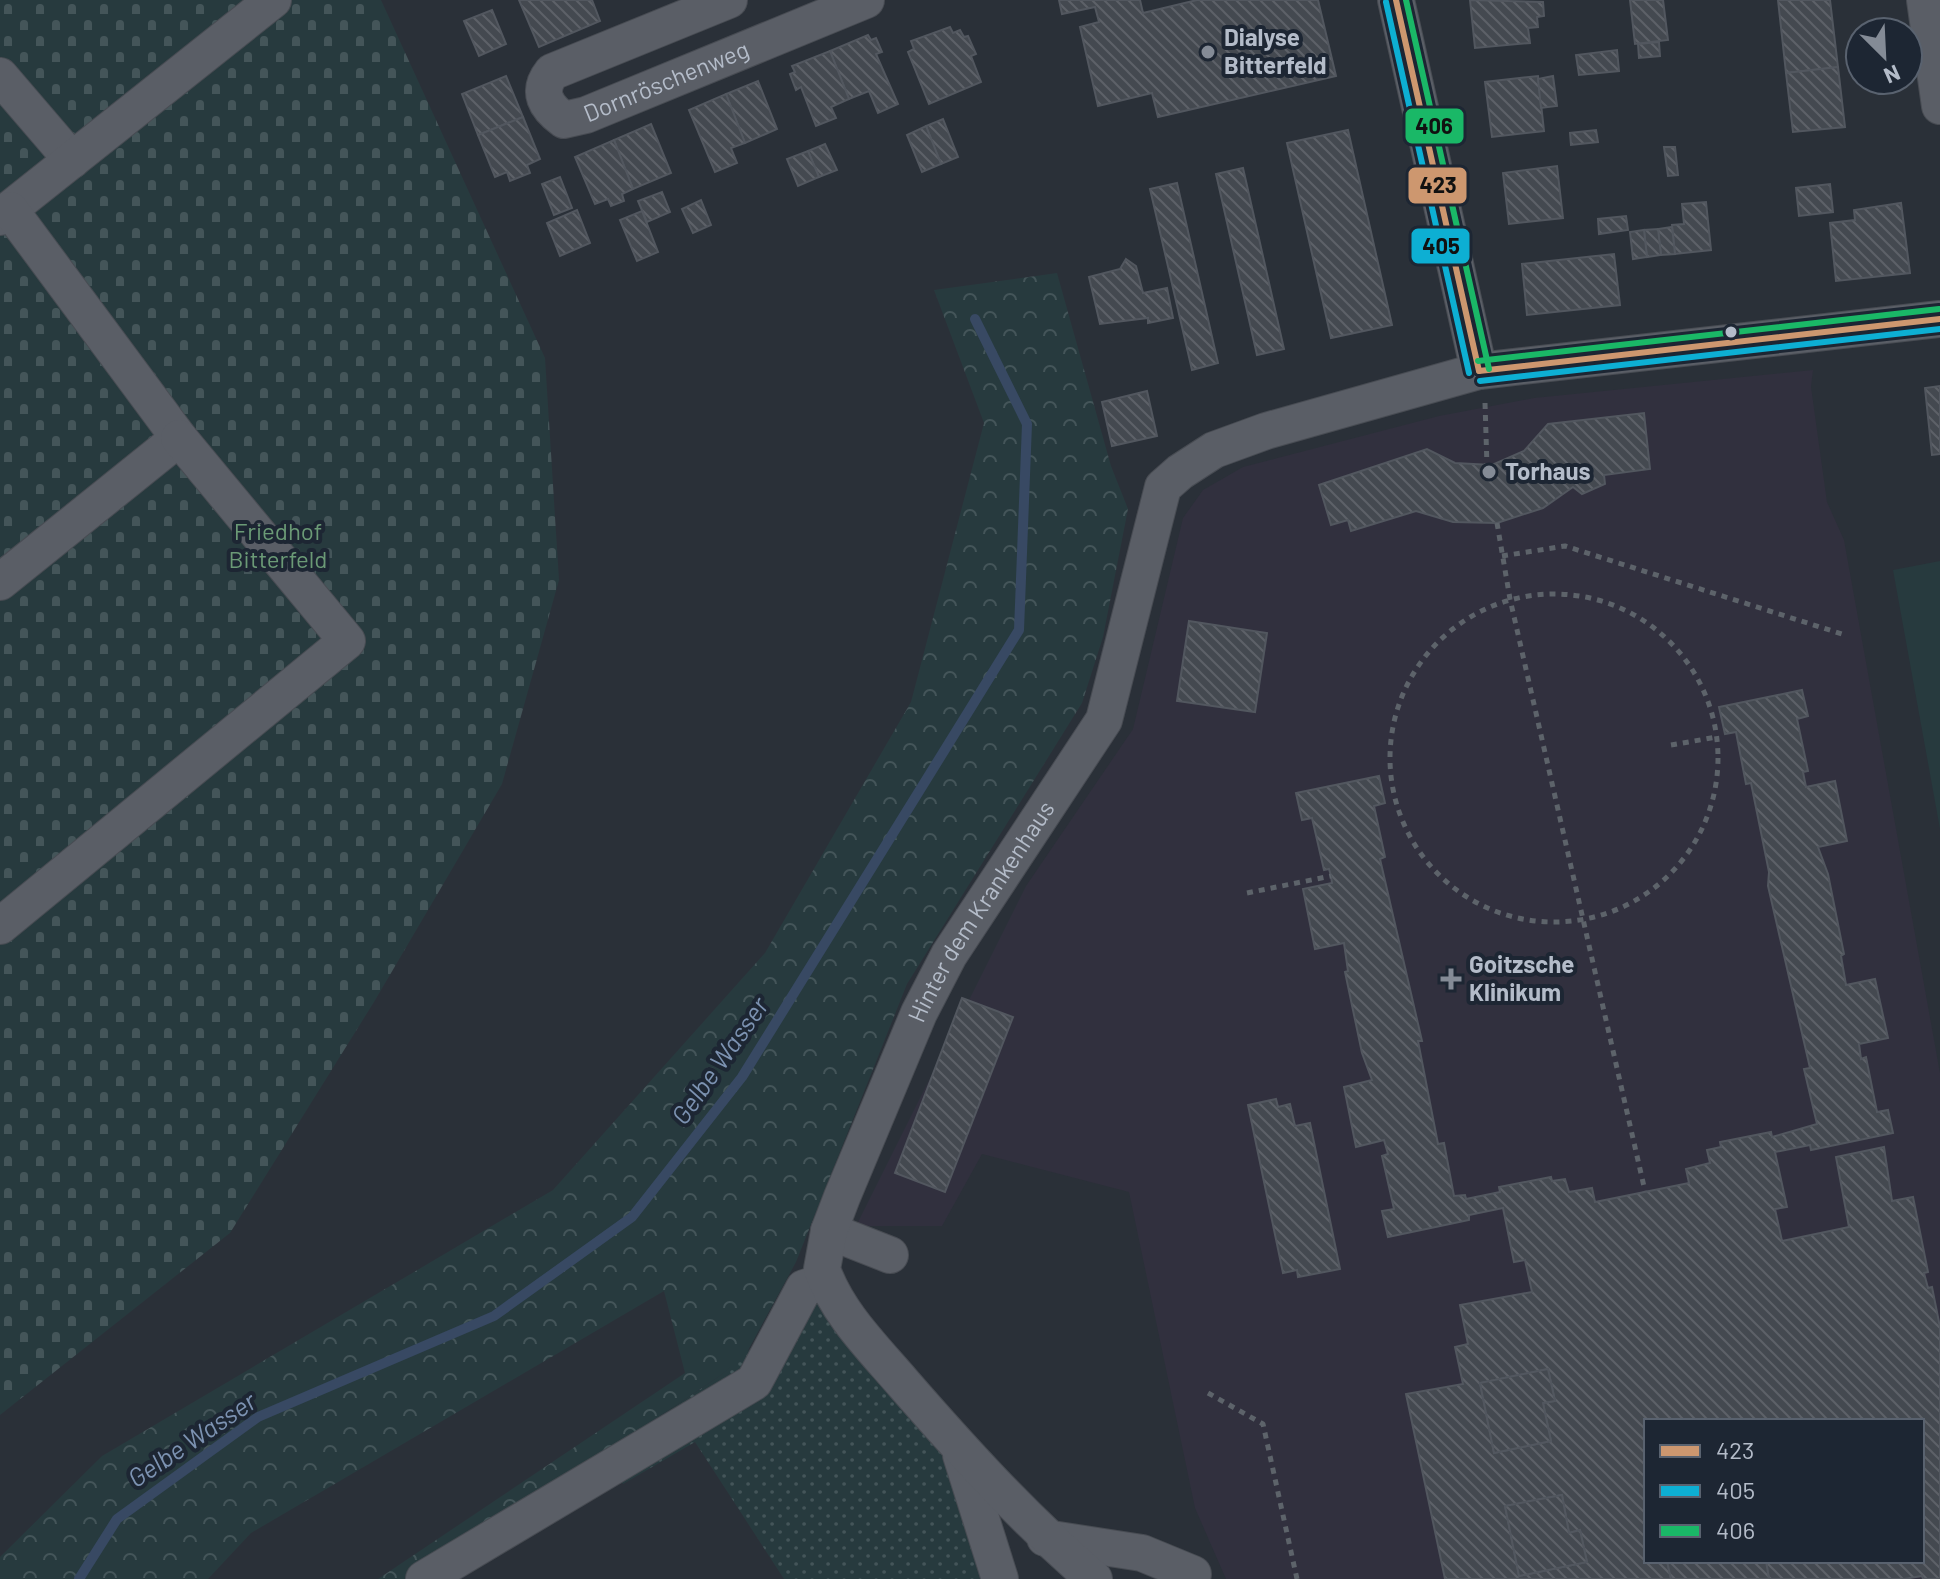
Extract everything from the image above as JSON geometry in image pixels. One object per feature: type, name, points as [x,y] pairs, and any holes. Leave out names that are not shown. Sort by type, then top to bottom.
[{"type":"street","points":[[0,926],[347,641],[179,438],[5,214],[273,0]]},
{"type":"street","name":"Dornröschenweg","points":[[729,0],[552,72],[545,81],[544,96],[548,108],[564,120],[586,115],[866,0]]},
{"type":"street","points":[[1396,0],[1479,371]]},
{"type":"street","points":[[1925,0],[1940,106]]},
{"type":"street","points":[[0,76],[72,160]]},
{"type":"street","name":"Hinter dem Krankenhaus","points":[[826,1281],[822,1269],[829,1231],[919,1013],[949,955],[1104,720],[1163,487],[1214,450],[1266,431],[1479,371],[1940,319]]},
{"type":"street","points":[[0,582],[179,438]]},
{"type":"street","points":[[829,1231],[890,1255]]},
{"type":"street","points":[[424,1579],[754,1382],[804,1288],[826,1281],[853,1325],[959,1449],[1045,1538],[1094,1579]]},
{"type":"street","points":[[853,1325],[888,1321]]},
{"type":"street","points":[[959,1449],[1000,1579]]},
{"type":"street","points":[[1045,1538],[1142,1553],[1193,1574]]},
{"type":"path","points":[[1479,371],[1486,405],[1487,466]]},
{"type":"path","points":[[1497,523],[1510,599],[1645,1191]]},
{"type":"path","points":[[1502,556],[1565,546],[1842,634]]},
{"type":"path","points":[[1564,593],[1617,604],[1663,633],[1698,675],[1717,726],[1717,737],[1719,780],[1702,832],[1670,876],[1626,907],[1574,922],[1519,920],[1468,899],[1427,864],[1399,817],[1389,763],[1396,709],[1421,660],[1431,650],[1460,622],[1510,599],[1564,593]]},
{"type":"path","points":[[1671,745],[1717,737]]},
{"type":"path","points":[[1247,893],[1331,876]]},
{"type":"path","points":[[1208,1393],[1263,1424],[1297,1579]]},
{"type":"shaded area","name":"Goitzsche Klinikum","points":[[1813,370],[1811,387],[1827,502],[1844,540],[1940,1073],[1940,1579],[1226,1579],[1195,1508],[1129,1192],[982,1154],[942,1226],[856,1226],[1026,886],[1133,729],[1183,518],[1203,490],[1243,467],[1439,416],[1534,398]]},
{"type":"green space","name":"Friedhof Bitterfeld","points":[[0,0],[381,0],[545,358],[559,580],[502,784],[374,1002],[230,1233],[0,1415]]},
{"type":"green space","points":[[1057,273],[1111,466],[1128,509],[1103,637],[1082,703],[907,984],[796,1262],[746,1354],[721,1375],[416,1579],[378,1579],[685,1373],[664,1291],[251,1533],[208,1579],[0,1579],[0,1557],[102,1456],[553,1190],[765,953],[911,702],[984,423],[934,290]]},
{"type":"green space","points":[[1940,561],[1940,829],[1893,570]]},
{"type":"green space","points":[[826,1281],[959,1448],[1000,1579],[784,1579],[695,1442],[623,1484],[605,1453],[721,1375]]},
{"type":"building","points":[[519,0],[592,0],[600,21],[539,47]]},
{"type":"building","name":"Dialyse Bitterfeld","points":[[1059,0],[1140,0],[1143,13],[1197,0],[1318,0],[1336,76],[1158,117],[1152,93],[1098,106],[1080,27],[1099,22],[1095,7],[1062,14]]},
{"type":"building","points":[[1470,0],[1543,2],[1544,16],[1537,17],[1538,27],[1528,28],[1530,43],[1475,48]]},
{"type":"building","points":[[1630,0],[1663,0],[1668,40],[1635,44]]},
{"type":"building","points":[[1778,0],[1830,0],[1838,67],[1786,73]]},
{"type":"building","points":[[492,10],[506,44],[479,56],[464,21]]},
{"type":"building","points":[[950,27],[953,33],[960,30],[964,37],[968,36],[976,54],[971,56],[981,82],[929,104],[908,52],[914,49],[911,41]]},
{"type":"building","points":[[868,35],[871,40],[876,38],[882,52],[876,54],[898,104],[878,113],[869,91],[849,99],[830,51]]},
{"type":"building","points":[[1659,42],[1660,56],[1639,58],[1638,44]]},
{"type":"building","points":[[1617,50],[1619,71],[1579,75],[1576,55]]},
{"type":"building","points":[[830,51],[849,99],[831,107],[836,118],[816,126],[801,87],[796,90],[790,74],[795,72],[792,66]]},
{"type":"building","points":[[1838,67],[1845,127],[1793,132],[1786,73]]},
{"type":"building","points":[[506,76],[523,117],[478,135],[462,94]]},
{"type":"building","points":[[1538,76],[1544,131],[1492,137],[1485,82]]},
{"type":"building","points":[[1553,76],[1557,106],[1541,108],[1538,79]]},
{"type":"building","points":[[758,81],[777,129],[745,143],[726,94]]},
{"type":"building","points":[[726,94],[745,143],[731,148],[737,163],[715,172],[689,110]]},
{"type":"building","points":[[523,117],[540,159],[527,165],[530,173],[510,181],[507,172],[495,177],[478,135]]},
{"type":"building","points":[[943,119],[958,157],[941,164],[926,126]]},
{"type":"building","points":[[651,124],[671,173],[633,189],[614,140]]},
{"type":"building","points":[[926,126],[941,164],[922,172],[907,135]]},
{"type":"building","points":[[1348,130],[1392,325],[1331,338],[1287,143]]},
{"type":"building","points":[[1596,130],[1598,142],[1571,145],[1570,133]]},
{"type":"building","points":[[614,140],[633,189],[622,194],[624,201],[611,206],[608,199],[595,204],[575,157]]},
{"type":"building","points":[[825,144],[837,170],[819,177],[808,151]]},
{"type":"building","points":[[1664,147],[1675,147],[1678,175],[1668,176]]},
{"type":"building","points":[[808,151],[819,177],[798,186],[787,159]]},
{"type":"building","points":[[1557,166],[1563,218],[1509,224],[1503,173]]},
{"type":"building","points":[[1243,168],[1284,349],[1257,355],[1216,174]]},
{"type":"building","points":[[560,177],[572,208],[554,215],[542,184]]},
{"type":"building","points":[[1177,183],[1218,363],[1192,370],[1150,189]]},
{"type":"building","points":[[1830,184],[1833,212],[1799,216],[1796,188]]},
{"type":"building","points":[[662,192],[670,212],[647,222],[638,201]]},
{"type":"building","points":[[701,200],[711,225],[693,233],[682,209]]},
{"type":"building","points":[[1706,202],[1711,250],[1675,254],[1672,225],[1684,224],[1682,204]]},
{"type":"building","points":[[1901,203],[1910,273],[1836,281],[1830,223],[1855,220],[1854,210]]},
{"type":"building","points":[[577,210],[590,243],[560,256],[547,223]]},
{"type":"building","points":[[642,211],[658,252],[637,261],[620,220]]},
{"type":"building","points":[[1626,216],[1628,230],[1599,234],[1598,219]]},
{"type":"building","points":[[1672,227],[1675,254],[1661,255],[1658,229]]},
{"type":"building","points":[[1658,229],[1661,255],[1647,257],[1644,230]]},
{"type":"building","points":[[1644,230],[1647,257],[1633,259],[1630,232]]},
{"type":"building","points":[[1614,254],[1620,305],[1527,315],[1522,264]]},
{"type":"building","points":[[1126,259],[1136,266],[1143,293],[1167,288],[1173,318],[1148,323],[1148,318],[1100,324],[1089,277],[1120,269]]},
{"type":"building","points":[[1940,386],[1940,454],[1932,455],[1925,388]]},
{"type":"building","points":[[1147,391],[1157,436],[1112,446],[1102,402]]},
{"type":"building","name":"Torhaus","points":[[1644,413],[1650,469],[1604,475],[1605,484],[1582,494],[1573,487],[1543,508],[1497,523],[1453,522],[1416,511],[1351,531],[1348,520],[1331,525],[1319,485],[1427,449],[1455,463],[1492,465],[1524,451],[1548,424]]},
{"type":"building","points":[[1189,621],[1267,633],[1255,712],[1177,701]]},
{"type":"building","points":[[1802,690],[1808,716],[1797,719],[1808,771],[1803,772],[1806,787],[1835,781],[1847,841],[1818,847],[1828,874],[1844,954],[1841,956],[1846,985],[1875,979],[1888,1038],[1859,1044],[1861,1059],[1866,1057],[1877,1112],[1888,1110],[1893,1133],[1811,1150],[1810,1145],[1775,1152],[1787,1207],[1775,1209],[1782,1241],[1849,1227],[1836,1157],[1884,1147],[1892,1201],[1913,1197],[1928,1272],[1924,1273],[1928,1288],[1932,1287],[1940,1327],[1940,1579],[1923,1579],[1922,1576],[1904,1579],[1769,1579],[1766,1563],[1924,1563],[1924,1419],[1644,1419],[1644,1563],[1667,1563],[1671,1579],[1445,1579],[1406,1394],[1463,1384],[1455,1347],[1468,1344],[1460,1305],[1532,1292],[1525,1260],[1514,1262],[1503,1208],[1469,1215],[1469,1220],[1388,1237],[1382,1211],[1394,1209],[1382,1156],[1388,1154],[1384,1140],[1356,1147],[1344,1087],[1372,1080],[1362,1053],[1345,972],[1348,971],[1344,943],[1315,949],[1303,889],[1332,883],[1331,876],[1329,869],[1324,870],[1312,818],[1302,820],[1296,793],[1379,776],[1385,803],[1374,806],[1385,857],[1380,859],[1422,1041],[1418,1041],[1438,1144],[1444,1143],[1454,1196],[1465,1195],[1466,1199],[1500,1192],[1499,1187],[1551,1177],[1552,1181],[1565,1179],[1569,1192],[1592,1188],[1595,1202],[1689,1183],[1686,1169],[1710,1163],[1707,1150],[1721,1147],[1720,1142],[1771,1132],[1772,1137],[1817,1124],[1804,1069],[1810,1068],[1768,886],[1769,872],[1751,783],[1746,784],[1736,732],[1725,734],[1719,707]],"holes":[[[1548,1369],[1555,1401],[1543,1403],[1551,1441],[1494,1453],[1480,1383]],[[1562,1495],[1569,1533],[1580,1530],[1587,1562],[1519,1576],[1505,1506]]]},
{"type":"building","points":[[962,998],[1013,1017],[945,1192],[895,1173]]},
{"type":"building","points":[[1276,1099],[1278,1107],[1290,1104],[1295,1126],[1310,1123],[1340,1269],[1298,1277],[1297,1270],[1283,1273],[1248,1105]]},
{"type":"building","points":[[1548,1369],[1555,1401],[1543,1403],[1551,1441],[1494,1453],[1480,1383]]},
{"type":"building","points":[[1562,1495],[1569,1533],[1580,1530],[1587,1562],[1519,1576],[1505,1506]]},
{"type":"building","points":[[1667,1563],[1766,1563],[1769,1579],[1671,1579]]},
{"type":"waterway","name":"Gelbe Wasser","points":[[79,1579],[117,1519],[258,1417],[494,1316],[632,1217],[742,1077],[1019,630],[1027,424],[975,319]]},
{"type":"transit line","name":"423","points":[[1396,0],[1479,371]]},
{"type":"transit line","name":"406","points":[[1406,0],[1489,369]]},
{"type":"transit line","name":"405","points":[[1386,2],[1469,373]]},
{"type":"transit line","name":"406","points":[[1478,361],[1939,309]]},
{"type":"transit line","name":"423","points":[[1479,371],[1940,319]]},
{"type":"transit line","name":"405","points":[[1480,381],[1940,329]]},
{"type":"place","name":"Dialyse Bitterfeld","points":[[1208,52]]},
{"type":"place","name":"Torhaus","points":[[1489,472]]},
{"type":"place","name":"Goitzsche Klinikum","points":[[1451,979]]}]
